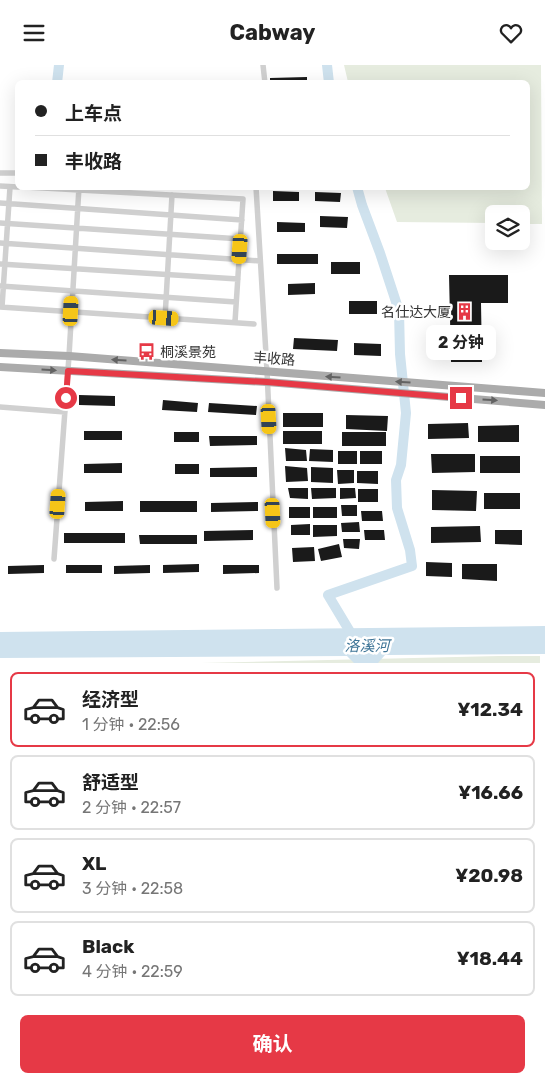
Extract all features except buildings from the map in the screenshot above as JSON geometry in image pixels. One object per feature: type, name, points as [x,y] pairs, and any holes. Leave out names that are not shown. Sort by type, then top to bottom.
[{"type":"main road","name":"丰收路","points":[[0,353],[69,356],[545,393]]},
{"type":"main road","name":"丰收路","points":[[0,367],[267,382],[545,405]]},
{"type":"street","points":[[263,65],[264,80]]},
{"type":"street","points":[[0,173],[15,173]]},
{"type":"street","points":[[0,186],[15,187]]},
{"type":"street","points":[[10,187],[8,223],[3,243],[1,307],[254,323]]},
{"type":"street","points":[[54,559],[79,190]]},
{"type":"street","points":[[94,190],[243,199],[235,322]]},
{"type":"street","points":[[256,190],[267,371],[276,588]]},
{"type":"street","points":[[164,318],[172,195]]},
{"type":"street","points":[[0,203],[242,220]]},
{"type":"street","points":[[0,223],[241,239]]},
{"type":"street","points":[[3,243],[260,261]]},
{"type":"street","points":[[2,264],[238,279]]},
{"type":"street","points":[[2,286],[236,302]]},
{"type":"street","points":[[0,407],[64,412]]},
{"type":"shaded area","points":[[344,65],[541,65],[542,224],[530,224],[530,205],[485,205],[485,223],[397,222],[386,190],[530,190],[530,80],[348,80]]},
{"type":"shaded area","points":[[499,656],[540,656],[540,663],[201,663]]},
{"type":"water","name":"洛溪河","points":[[545,626],[545,654],[385,655],[378,663],[354,663],[347,656],[0,658],[0,632]]},
{"type":"waterway","points":[[57,80],[59,65]]},
{"type":"waterway","points":[[327,65],[329,80]]},
{"type":"waterway","points":[[358,190],[399,311],[400,354],[406,413],[401,465],[396,480],[397,508],[410,550],[412,566],[328,595],[355,640],[364,663]]},
{"type":"place","name":"名仕达大厦","points":[[465,312]]},
{"type":"place","name":"桐溪景苑","points":[[146,352]]},
{"type":"route","points":[[66,398],[68,371],[267,382],[461,398]]}]
